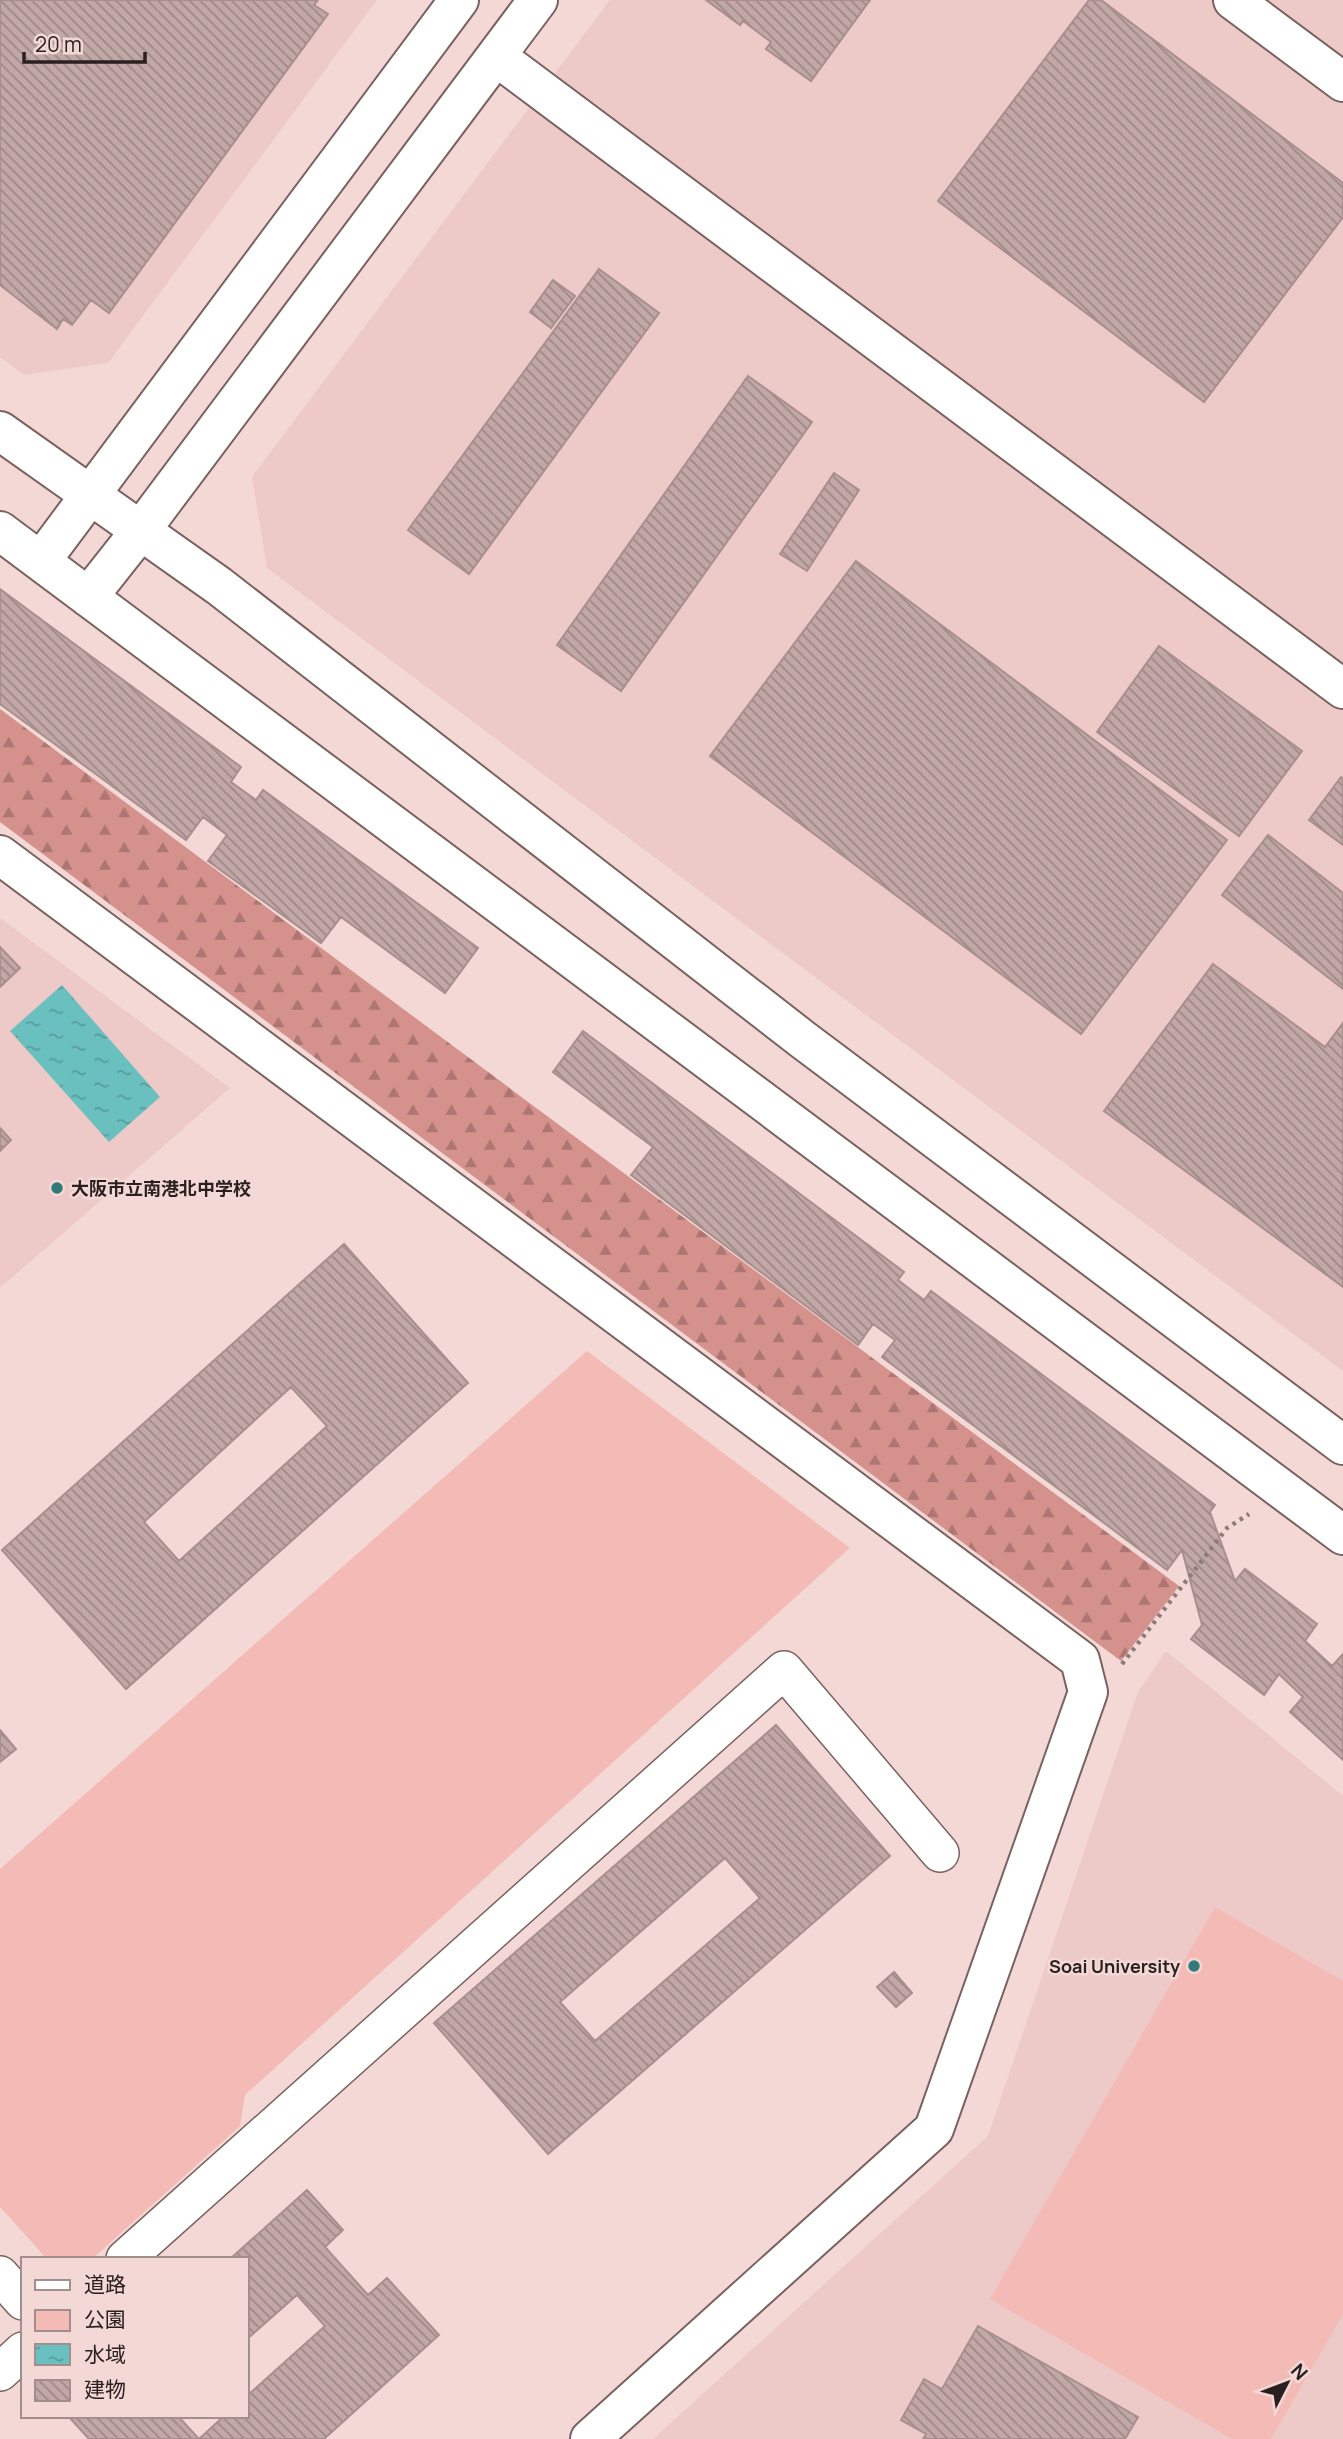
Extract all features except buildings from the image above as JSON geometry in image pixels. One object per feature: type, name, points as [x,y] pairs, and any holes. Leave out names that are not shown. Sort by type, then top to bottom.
[{"type":"street","points":[[41,561],[459,0]]},
{"type":"street","points":[[88,597],[538,0]]},
{"type":"street","points":[[1233,0],[1343,82]]},
{"type":"street","points":[[497,57],[1343,689]]},
{"type":"street","points":[[0,431],[219,586],[802,1039],[1343,1444]]},
{"type":"street","points":[[0,531],[1343,1535]]},
{"type":"street","points":[[0,855],[1080,1660],[1088,1692],[934,2129],[590,2439]]},
{"type":"street","points":[[127,2257],[784,1670],[940,1853]]},
{"type":"street","points":[[0,2275],[21,2299]]},
{"type":"street","points":[[0,2372],[21,2353]]},
{"type":"path","points":[[1119,1668],[1227,1528],[1251,1513]]},
{"type":"shaded area","points":[[0,0],[377,0],[108,363],[24,375],[0,357]]},
{"type":"shaded area","points":[[610,0],[1343,0],[1343,1371],[267,568],[252,477]]},
{"type":"shaded area","name":"大阪市立南港北中学校","points":[[0,918],[230,1088],[0,1288]]},
{"type":"shaded area","name":"Soai University","points":[[1166,1651],[1343,1796],[1343,2439],[653,2439],[988,2136],[1138,1692]]},
{"type":"green space","points":[[0,709],[1179,1586],[1121,1661],[0,822]]},
{"type":"green space","points":[[587,1351],[850,1548],[245,2095],[240,2126],[94,2257],[45,2257],[0,2207],[0,1869]]},
{"type":"green space","points":[[1215,1907],[1343,1981],[1343,2314],[1271,2439],[1232,2439],[990,2299]]},
{"type":"water","points":[[62,985],[160,1097],[109,1142],[10,1031]]},
{"type":"place","name":"大阪市立南港北中学校","points":[[57,1188]]},
{"type":"place","name":"Soai University","points":[[1194,1966]]}]
